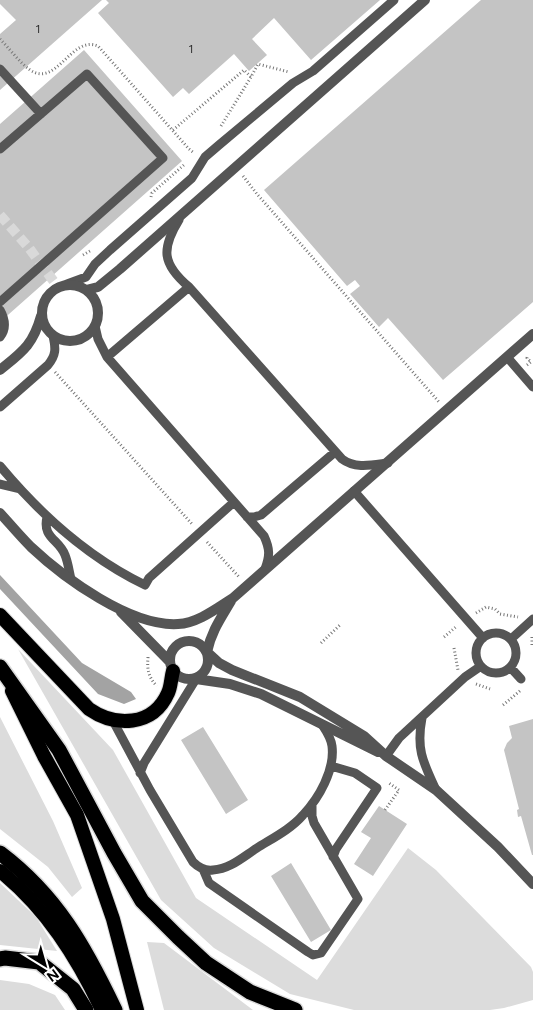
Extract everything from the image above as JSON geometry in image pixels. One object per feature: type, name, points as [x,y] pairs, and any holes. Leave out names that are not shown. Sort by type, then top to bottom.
[{"type":"highway","points":[[0,615],[89,709],[101,717],[131,722],[147,716],[158,707],[168,693],[172,666]]},
{"type":"highway","points":[[0,667],[44,756],[77,816],[113,919],[137,1010]]},
{"type":"highway","points":[[0,667],[59,750],[142,901],[206,963],[250,992],[295,1010]]},
{"type":"highway","points":[[0,854],[19,867],[51,899],[75,934],[96,970],[115,1010]]},
{"type":"highway","points":[[0,871],[40,909],[65,942],[86,977],[102,1010]]},
{"type":"highway","points":[[0,959],[39,962],[73,989],[86,1010]]},
{"type":"street","points":[[86,290],[98,287],[425,0]]},
{"type":"street","points":[[0,370],[27,348],[37,332],[45,298],[58,286],[67,284],[80,286],[96,302],[98,310],[95,326],[89,334],[81,339],[72,341],[62,340],[53,336],[43,324],[41,316]]},
{"type":"street","points":[[119,610],[161,624],[180,624],[206,615],[233,598],[533,334]]},
{"type":"street","points":[[0,513],[31,547],[71,579],[119,610],[183,678],[196,678],[243,687],[261,694],[386,756]]},
{"type":"street","points":[[196,678],[206,670],[208,664],[207,652],[214,628],[233,598]]},
{"type":"street","points":[[172,666],[174,649],[179,644],[185,642],[198,643],[219,663],[232,670],[300,698],[334,716],[364,736],[386,756],[436,790],[498,847],[533,884]]},
{"type":"lane","points":[[67,284],[86,277],[95,264],[192,178],[205,157],[293,83],[313,71],[394,0]]},
{"type":"lane","points":[[0,69],[40,114]]},
{"type":"lane","points":[[0,149],[87,74],[163,158],[0,302]]},
{"type":"lane","points":[[184,211],[171,232],[166,246],[167,258],[171,268],[335,452],[348,464],[364,466],[388,462]]},
{"type":"lane","points":[[108,357],[189,287]]},
{"type":"lane","points":[[0,310],[5,320],[4,332],[0,337]]},
{"type":"lane","points":[[95,326],[98,339],[108,357],[264,536],[269,547],[270,556],[265,569]]},
{"type":"lane","points":[[0,407],[54,358],[56,350],[53,336]]},
{"type":"lane","points":[[507,357],[533,386]]},
{"type":"lane","points":[[247,516],[254,518],[261,515],[335,452]]},
{"type":"lane","points":[[0,466],[20,490],[48,517],[92,554],[145,585],[149,578],[234,502]]},
{"type":"lane","points":[[0,484],[20,490]]},
{"type":"lane","points":[[354,491],[483,638]]},
{"type":"lane","points":[[48,517],[45,525],[48,534],[65,554],[71,579]]},
{"type":"lane","points":[[511,639],[530,622]]},
{"type":"lane","points":[[494,632],[511,639],[517,650],[515,662],[511,668],[506,671],[492,673],[481,666],[476,655],[479,642],[483,638],[494,632]]},
{"type":"lane","points":[[386,756],[399,738],[465,677],[481,666]]},
{"type":"lane","points":[[511,668],[521,679]]},
{"type":"lane","points":[[140,773],[144,763],[196,678]]},
{"type":"lane","points":[[422,718],[419,744],[424,765],[436,790]]},
{"type":"lane","points":[[112,720],[140,773],[193,862],[203,869],[213,870],[228,867],[303,816],[322,788],[331,766],[332,747],[329,735],[323,726]]},
{"type":"lane","points":[[331,766],[355,774],[377,788],[336,849],[333,857]]},
{"type":"lane","points":[[203,869],[209,883],[313,955],[321,953],[358,899],[314,823],[312,804]]},
{"type":"path","points":[[218,132],[258,64]]},
{"type":"path","points":[[173,130],[244,70],[251,77]]},
{"type":"path","points":[[235,166],[446,410]]},
{"type":"path","points":[[48,365],[240,578],[232,584]]},
{"type":"path","points":[[444,637],[466,619],[486,607],[495,609],[500,614],[520,617],[530,622],[532,645]]},
{"type":"path","points":[[321,642],[340,625]]},
{"type":"path","points":[[152,643],[148,656],[148,670],[154,683],[168,693]]},
{"type":"path","points":[[382,779],[399,790],[385,810]]},
{"type":"shaded area","points":[[0,575],[82,663],[131,692],[136,699],[124,704],[98,694],[0,589]]},
{"type":"shaded area","points":[[18,649],[113,750],[196,898],[317,980],[408,848],[436,870],[531,967],[533,972],[533,1000],[490,1010],[354,1010],[290,994],[214,948],[161,900]]},
{"type":"shaded area","points":[[0,717],[53,821],[82,888],[72,897],[48,867],[0,829]]},
{"type":"shaded area","points":[[0,883],[36,917],[57,951],[0,945]]},
{"type":"shaded area","points":[[147,942],[164,943],[253,1010],[164,1010]]},
{"type":"shaded area","points":[[0,980],[29,984],[55,995],[65,1010],[0,1010]]},
{"type":"building","points":[[0,0],[102,0],[0,90],[0,34],[16,20],[0,4]]},
{"type":"building","points":[[106,0],[380,0],[311,60],[274,18],[252,39],[267,55],[249,71],[234,54],[189,94],[183,88],[173,97],[98,13],[109,3]]},
{"type":"building","points":[[481,0],[533,0],[533,302],[443,380],[388,318],[379,327],[350,294],[360,286],[355,280],[347,286],[264,190]]},
{"type":"building","points":[[84,50],[182,161],[0,322],[0,124]]},
{"type":"building","points":[[533,719],[532,855],[521,816],[518,817],[517,810],[519,809],[504,750],[512,738],[509,726]]},
{"type":"building","points":[[203,727],[248,800],[226,814],[181,740]]},
{"type":"building","points":[[379,806],[407,824],[373,876],[354,864],[371,838],[361,832]]},
{"type":"building","points":[[291,863],[331,930],[311,942],[271,876]]},
{"type":"tunnel","points":[[0,215],[29,248],[58,287]]}]
